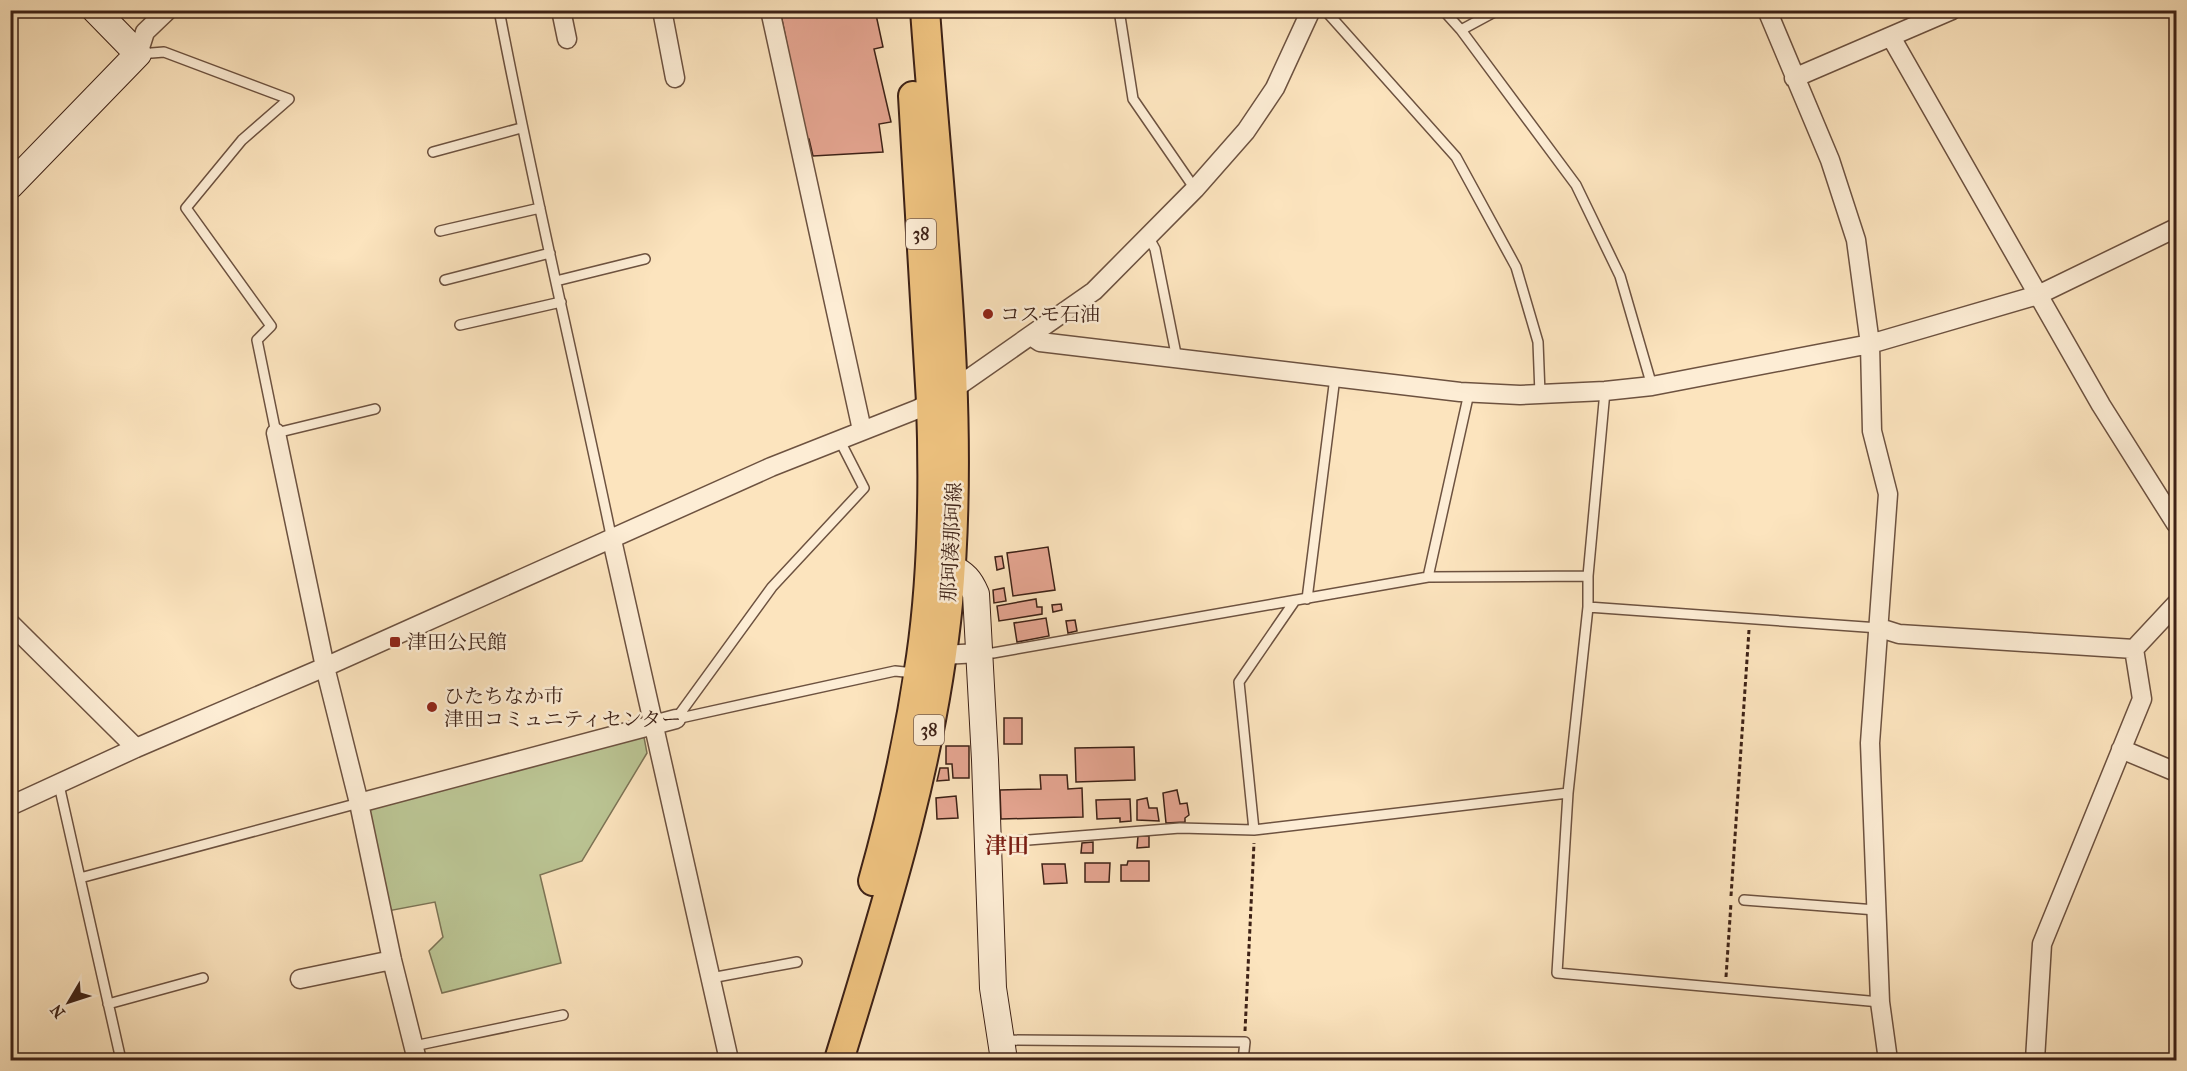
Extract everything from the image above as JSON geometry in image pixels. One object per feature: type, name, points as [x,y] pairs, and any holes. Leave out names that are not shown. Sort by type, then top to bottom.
[{"type":"main road","name":"那珂湊那珂線","points":[[839,1060],[907,834],[920,777],[942,655],[951,567],[955,494],[942,395],[907,10]]},
{"type":"main road","name":"那珂湊那珂線","points":[[818,1060],[874,879],[900,778],[918,673],[929,566],[933,451],[942,395],[925,10]]},
{"type":"street","points":[[95,10],[138,54]]},
{"type":"street","points":[[10,186],[138,54],[145,32],[168,10]]},
{"type":"street","points":[[561,10],[567,39]]},
{"type":"street","points":[[662,10],[675,78]]},
{"type":"street","points":[[770,10],[862,430]]},
{"type":"street","points":[[10,806],[136,748],[325,668],[771,467],[918,409],[942,395],[1094,291],[1196,189],[1246,131],[1275,88],[1311,10]]},
{"type":"street","points":[[1767,10],[1830,160],[1856,240],[1870,344],[1872,431],[1888,494],[1870,743],[1880,1002],[1888,1060]]},
{"type":"street","points":[[1794,78],[1952,10]]},
{"type":"street","points":[[1891,37],[2101,405],[2176,524]]},
{"type":"street","points":[[1031,336],[1040,342],[1469,393],[1520,395],[1605,391],[1652,386],[1870,344],[2038,295],[2176,228]]},
{"type":"street","points":[[276,433],[325,668],[359,802],[392,960],[415,1053]]},
{"type":"street","points":[[612,540],[729,1060]]},
{"type":"street","points":[[951,567],[964,573],[976,594],[993,988],[1003,1050]]},
{"type":"street","points":[[2134,649],[2176,603]]},
{"type":"street","points":[[10,623],[136,748]]},
{"type":"street","points":[[1880,628],[1899,634],[2134,649]]},
{"type":"street","points":[[2035,1060],[2042,944],[2142,699],[2134,649]]},
{"type":"street","points":[[942,655],[980,653]]},
{"type":"street","points":[[359,802],[676,719]]},
{"type":"street","points":[[2121,749],[2176,772]]},
{"type":"street","points":[[300,979],[392,960]]},
{"type":"lane","points":[[499,10],[521,129],[612,540]]},
{"type":"lane","points":[[1119,10],[1133,99],[1196,189]]},
{"type":"lane","points":[[1325,10],[1456,157],[1516,267],[1538,342],[1540,394]]},
{"type":"lane","points":[[1443,10],[1461,30],[1576,185],[1620,276],[1652,386]]},
{"type":"lane","points":[[1461,30],[1498,10]]},
{"type":"lane","points":[[138,54],[164,52],[289,99],[242,140],[186,208],[272,326],[257,340],[276,433],[375,409]]},
{"type":"lane","points":[[433,152],[521,129]]},
{"type":"lane","points":[[440,231],[540,208]]},
{"type":"lane","points":[[1149,238],[1155,249],[1177,359]]},
{"type":"lane","points":[[445,279],[550,253]]},
{"type":"lane","points":[[556,281],[645,259]]},
{"type":"lane","points":[[460,325],[561,302]]},
{"type":"lane","points":[[1307,599],[1335,377]]},
{"type":"lane","points":[[1605,391],[1588,576],[1588,607],[1568,793],[1557,973],[1880,1002]]},
{"type":"lane","points":[[1428,577],[1469,393]]},
{"type":"lane","points":[[676,719],[772,587],[864,488],[840,439]]},
{"type":"lane","points":[[980,653],[993,653],[1294,602],[1428,577],[1588,576]]},
{"type":"lane","points":[[1254,830],[1239,682],[1294,602]]},
{"type":"lane","points":[[1588,607],[1880,628]]},
{"type":"lane","points":[[676,719],[895,671],[918,673]]},
{"type":"lane","points":[[58,784],[121,1060]]},
{"type":"lane","points":[[988,843],[1180,828],[1254,830],[1568,793]]},
{"type":"lane","points":[[80,878],[359,802]]},
{"type":"lane","points":[[1744,900],[1876,910]]},
{"type":"lane","points":[[711,978],[797,962]]},
{"type":"lane","points":[[108,1004],[203,978]]},
{"type":"lane","points":[[415,1053],[564,1015]]},
{"type":"lane","points":[[1003,1050],[1245,1042],[1243,1060]]},
{"type":"path","points":[[1725,988],[1750,618]]},
{"type":"path","points":[[1245,1042],[1254,830]]},
{"type":"green space","points":[[643,732],[647,753],[582,861],[540,875],[561,963],[442,993],[429,951],[443,937],[435,902],[388,911],[362,809]]},
{"type":"building","points":[[780,10],[875,10],[883,47],[874,49],[891,122],[879,124],[883,152],[813,156],[809,139],[806,139]]},
{"type":"building","points":[[1048,547],[1055,590],[1013,596],[1007,553]]},
{"type":"building","points":[[1002,556],[1004,568],[997,570],[995,557]]},
{"type":"building","points":[[1004,588],[1006,601],[994,603],[993,590]]},
{"type":"building","points":[[1036,599],[1037,607],[1042,607],[1042,614],[999,621],[997,606]]},
{"type":"building","points":[[1061,604],[1062,610],[1053,612],[1052,605]]},
{"type":"building","points":[[1046,618],[1049,636],[1017,642],[1014,623]]},
{"type":"building","points":[[1075,620],[1077,631],[1068,633],[1066,621]]},
{"type":"building","points":[[1004,718],[1022,718],[1022,744],[1004,744]]},
{"type":"building","points":[[946,746],[969,746],[969,778],[953,778],[952,764],[946,764]]},
{"type":"building","points":[[1134,747],[1135,780],[1076,782],[1075,748]]},
{"type":"building","points":[[940,768],[948,768],[949,780],[937,781]]},
{"type":"building","points":[[1040,775],[1067,775],[1068,789],[1082,788],[1083,817],[1001,819],[1000,790],[1041,789]]},
{"type":"building","points":[[1177,790],[1180,804],[1187,803],[1189,815],[1185,818],[1185,822],[1166,823],[1163,793]]},
{"type":"building","points":[[956,796],[958,818],[937,819],[936,798]]},
{"type":"building","points":[[1147,798],[1149,808],[1157,808],[1159,821],[1137,820],[1137,800]]},
{"type":"building","points":[[1130,799],[1131,821],[1120,822],[1120,818],[1097,819],[1096,800]]},
{"type":"building","points":[[1138,836],[1149,836],[1149,847],[1137,848]]},
{"type":"building","points":[[1093,842],[1093,853],[1081,853],[1082,843]]},
{"type":"building","points":[[1128,861],[1149,861],[1149,881],[1121,881],[1121,865],[1127,865]]},
{"type":"building","points":[[1085,863],[1110,863],[1109,882],[1085,882]]},
{"type":"building","points":[[1042,864],[1065,864],[1067,883],[1044,884]]},
{"type":"place","name":"コスモ石油","points":[[988,314]]},
{"type":"place","name":"津田公民館","points":[[395,642]]},
{"type":"place","name":"ひたちなか市 津田コミュニティセンター","points":[[432,707]]},
{"type":"district","name":"津田","points":[[1007,845]]}]
